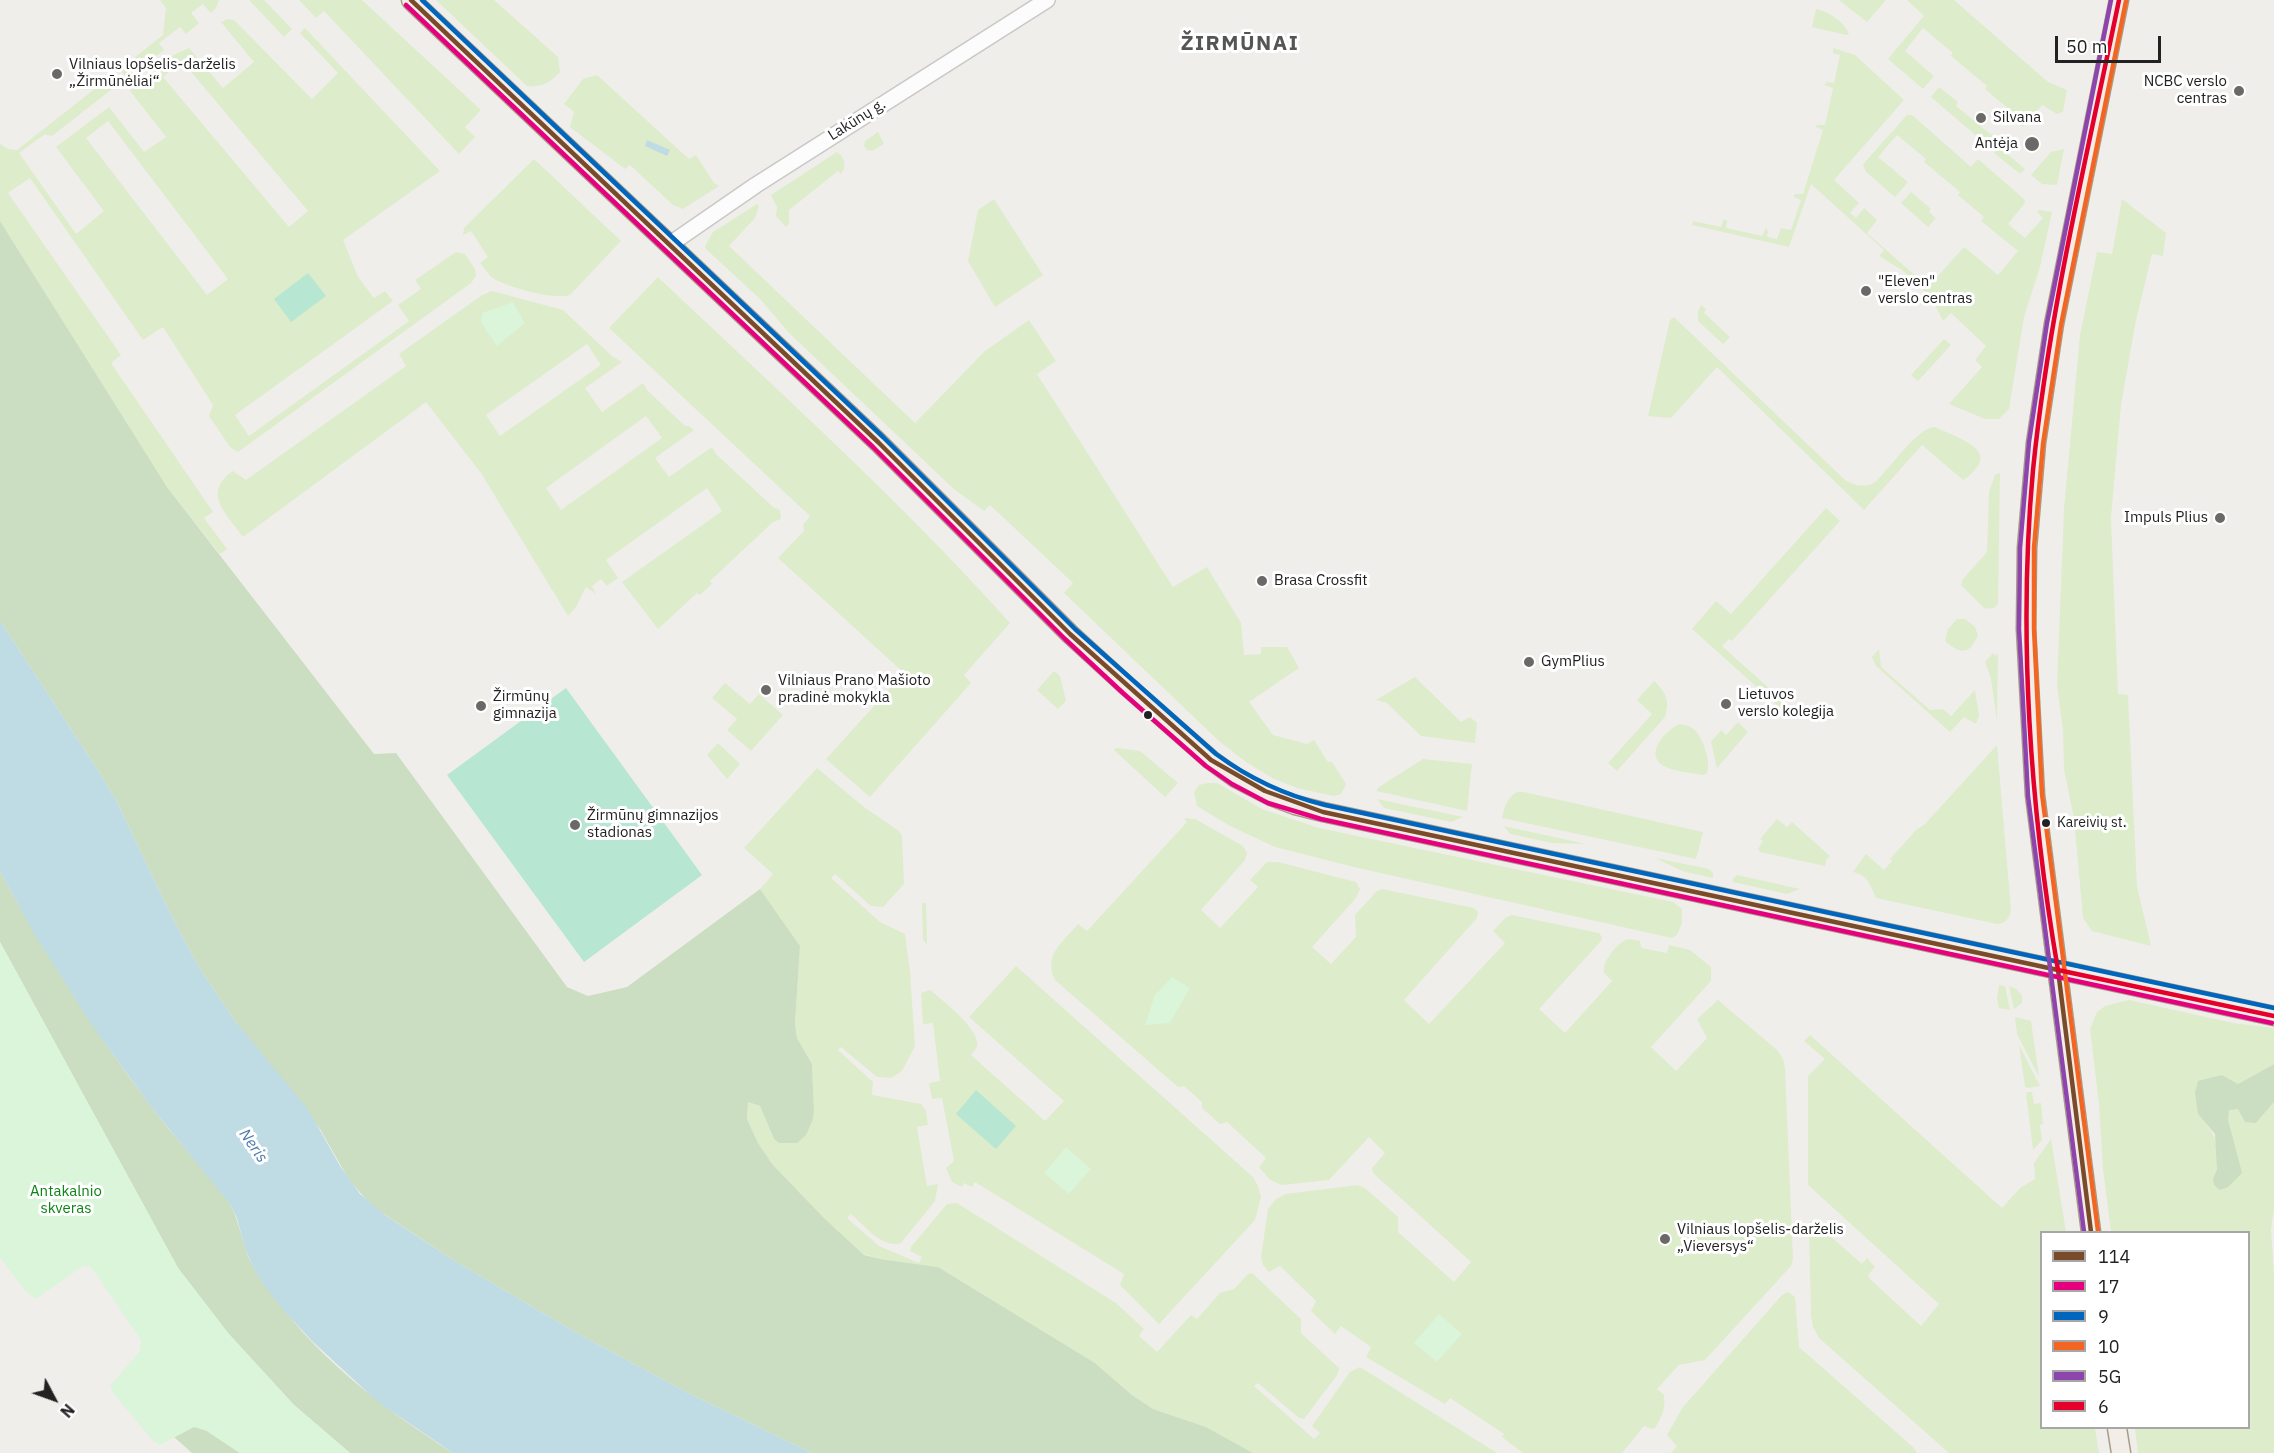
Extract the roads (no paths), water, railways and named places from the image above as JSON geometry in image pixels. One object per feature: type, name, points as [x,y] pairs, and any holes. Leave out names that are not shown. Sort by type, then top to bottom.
[{"type":"main road","points":[[411,0],[878,441],[1070,634],[1211,760],[1252,787],[1295,805],[1323,812],[2274,1016]]},
{"type":"main road","points":[[2091,1231],[2035,795],[2026,629],[2027,548],[2036,443],[2052,336],[2118,0]]},
{"type":"main road","points":[[2117,1429],[2121,1453]]},
{"type":"street","name":"Lakūnų g.","points":[[669,245],[766,178],[1047,0]]},
{"type":"water","points":[[647,140],[670,150],[667,156],[645,146]]},
{"type":"water","name":"Neris","points":[[0,621],[117,802],[170,913],[200,969],[235,1021],[308,1109],[340,1166],[360,1194],[385,1215],[453,1260],[582,1336],[690,1394],[812,1453],[453,1453],[378,1402],[313,1342],[265,1287],[245,1248],[237,1218],[230,1204],[152,1108],[91,1024],[36,937],[0,871]]},
{"type":"place","name":"Vilniaus lopšelis-darželis „Žirmūnėliai“","points":[[57,74]]},
{"type":"place","name":"NCBC verslo centras","points":[[2239,91]]},
{"type":"place","name":"Silvana","points":[[1981,118]]},
{"type":"place","name":"Antėja","points":[[2032,144]]},
{"type":"place","name":"\"Eleven\" verslo centras","points":[[1866,291]]},
{"type":"place","name":"Impuls Plius","points":[[2220,518]]},
{"type":"place","name":"Brasa Crossfit","points":[[1262,581]]},
{"type":"place","name":"GymPlius","points":[[1529,662]]},
{"type":"place","name":"Vilniaus Prano Mašioto pradinė mokykla","points":[[766,690]]},
{"type":"place","name":"Lietuvos verslo kolegija","points":[[1726,704]]},
{"type":"place","name":"Žirmūnų gimnazija","points":[[481,706]]},
{"type":"place","name":"Kareivių st.","points":[[2046,823]]},
{"type":"place","name":"Žirmūnų gimnazijos stadionas","points":[[575,825]]},
{"type":"place","name":"Vilniaus lopšelis-darželis „Vieversys“","points":[[1665,1239]]},
{"type":"district","name":"ŽIRMŪNAI","points":[[1240,44]]},
{"type":"park label","name":"Antakalnio skveras","points":[[66,1200]]}]
